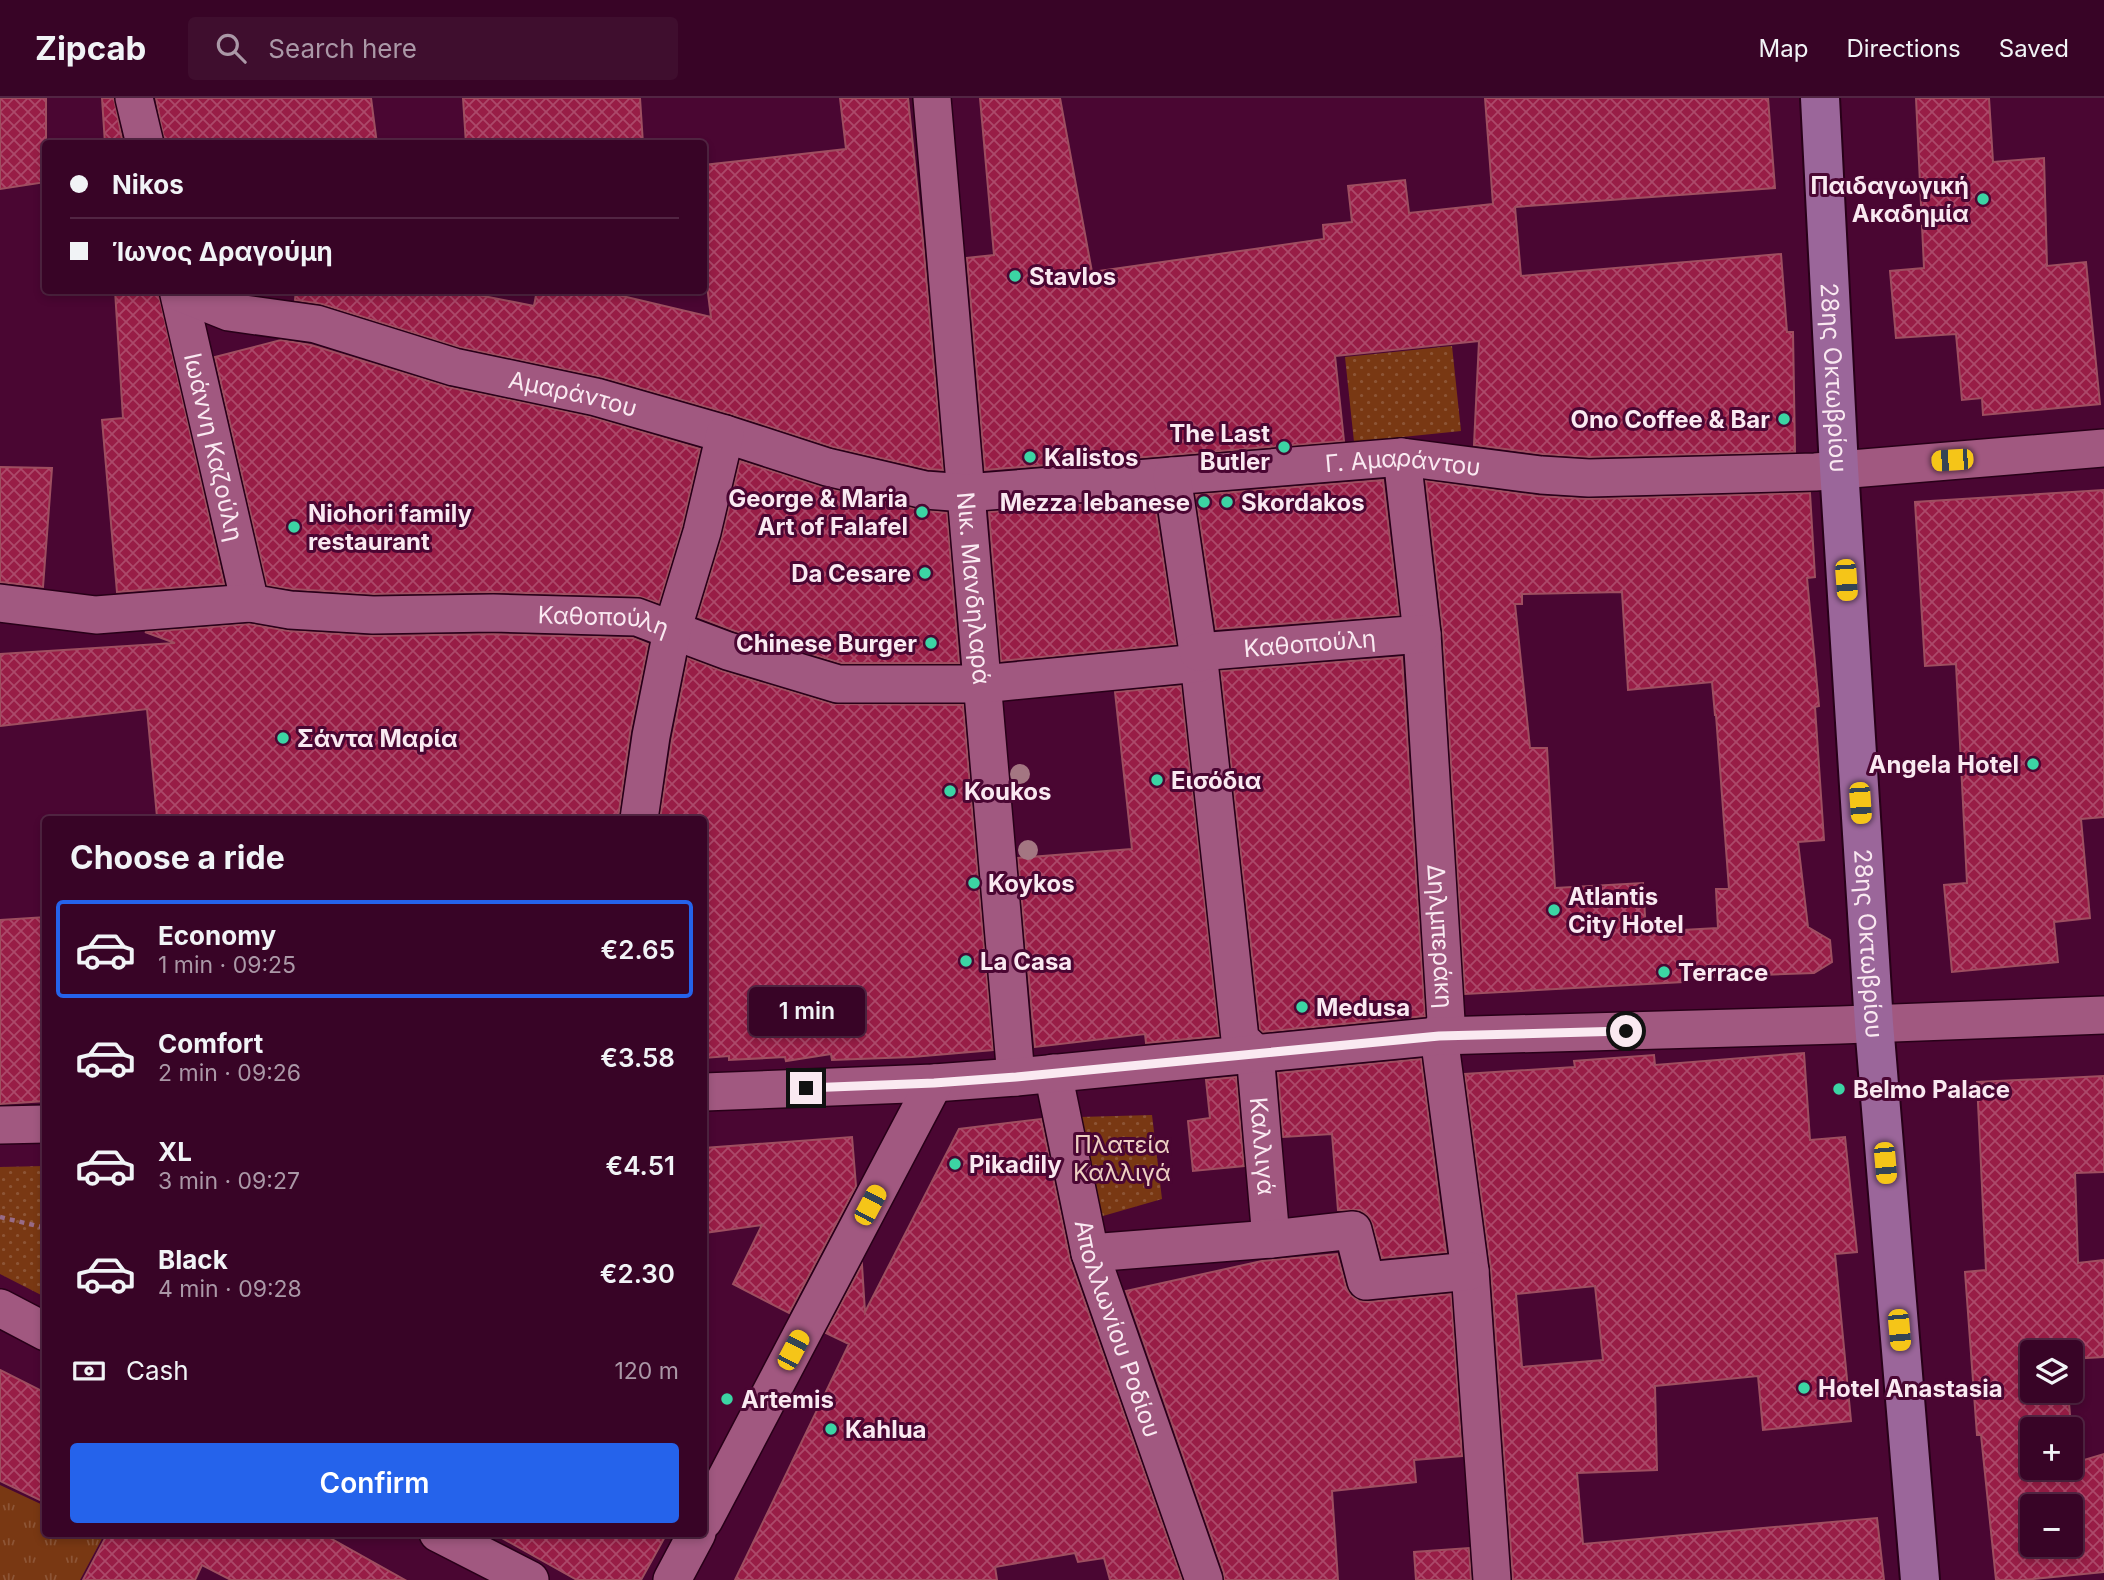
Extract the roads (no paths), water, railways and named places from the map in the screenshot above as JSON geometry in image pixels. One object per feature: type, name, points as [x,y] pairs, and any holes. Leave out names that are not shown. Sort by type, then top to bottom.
[{"type":"street","points":[[134,98],[144,140]]},
{"type":"street","name":"Νικ. Μανδηλαρά","points":[[932,98],[1016,1077]]},
{"type":"street","name":"28ης Οκτωβρίου","points":[[1820,98],[1839,468],[1874,1024],[1920,1580]]},
{"type":"street","name":"Ιωάννη Καζούλη","points":[[179,294],[250,604]]},
{"type":"street","name":"Αμαράντου","points":[[185,294],[229,312],[316,324],[453,367],[596,397],[827,467],[925,490],[966,493]]},
{"type":"street","points":[[639,816],[651,736],[672,631],[702,533],[725,434]]},
{"type":"street","name":"Γ. Αμαράντου","points":[[966,493],[1402,457],[1541,475],[1589,478],[1815,471],[2104,448]]},
{"type":"street","name":"Δηλμπεράκη","points":[[1402,457],[1422,634],[1446,1021],[1439,1036],[1470,1271],[1492,1580]]},
{"type":"street","points":[[1172,476],[1198,657],[1240,1039],[1255,1053]]},
{"type":"street","name":"Καθοπούλη","points":[[0,603],[96,615],[250,604],[290,610],[373,615],[493,613],[638,617],[728,650],[838,684],[982,684],[1198,657],[1422,634]]},
{"type":"street","points":[[707,1092],[1016,1077],[1439,1036],[1874,1024],[2104,1014]]},
{"type":"street","name":"Καλλιγά","points":[[1255,1053],[1271,1239]]},
{"type":"street","name":"Απολλωνίου Ροδίου","points":[[1053,1073],[1090,1253],[1205,1580]]},
{"type":"street","points":[[707,1514],[934,1083]]},
{"type":"street","points":[[0,1125],[42,1124]]},
{"type":"street","points":[[1090,1253],[1353,1230],[1366,1281],[1470,1271]]},
{"type":"street","points":[[0,1308],[42,1330]]},
{"type":"street","points":[[446,1537],[530,1580]]},
{"type":"street","points":[[672,1580],[695,1537]]},
{"type":"place","name":"Παιδαγωγική Ακαδημία","points":[[1983,199]]},
{"type":"place","name":"Stavlos","points":[[1015,276]]},
{"type":"place","name":"Ono Coffee & Bar","points":[[1784,419]]},
{"type":"place","name":"The Last Butler","points":[[1284,447]]},
{"type":"place","name":"Kalistos","points":[[1030,457]]},
{"type":"place","name":"Mezza lebanese","points":[[1204,502]]},
{"type":"place","name":"Skordakos","points":[[1227,502]]},
{"type":"place","name":"George & Maria Art of Falafel","points":[[922,512]]},
{"type":"place","name":"Niohori family restaurant","points":[[294,527]]},
{"type":"place","name":"Da Cesare","points":[[925,573]]},
{"type":"place","name":"Chinese Burger","points":[[931,643]]},
{"type":"place","name":"Σάντα Μαρία","points":[[283,738]]},
{"type":"place","name":"Angela Hotel","points":[[2033,764]]},
{"type":"place","name":"Εισόδια","points":[[1157,780]]},
{"type":"place","name":"Koukos","points":[[950,791]]},
{"type":"place","name":"Koykos","points":[[974,883]]},
{"type":"place","name":"Atlantis City Hotel","points":[[1554,910]]},
{"type":"place","name":"La Casa","points":[[966,961]]},
{"type":"place","name":"Terrace","points":[[1664,972]]},
{"type":"place","name":"Medusa","points":[[1302,1007]]},
{"type":"place","name":"Belmo Palace","points":[[1839,1089]]},
{"type":"place","name":"Pikadily","points":[[955,1164]]},
{"type":"place","name":"Hotel Anastasia","points":[[1804,1388]]},
{"type":"place","name":"Artemis","points":[[727,1399]]},
{"type":"place","name":"Kahlua","points":[[831,1429]]},
{"type":"park label","name":"Πλατεία Καλλιγά","points":[[1122,1158]]}]
